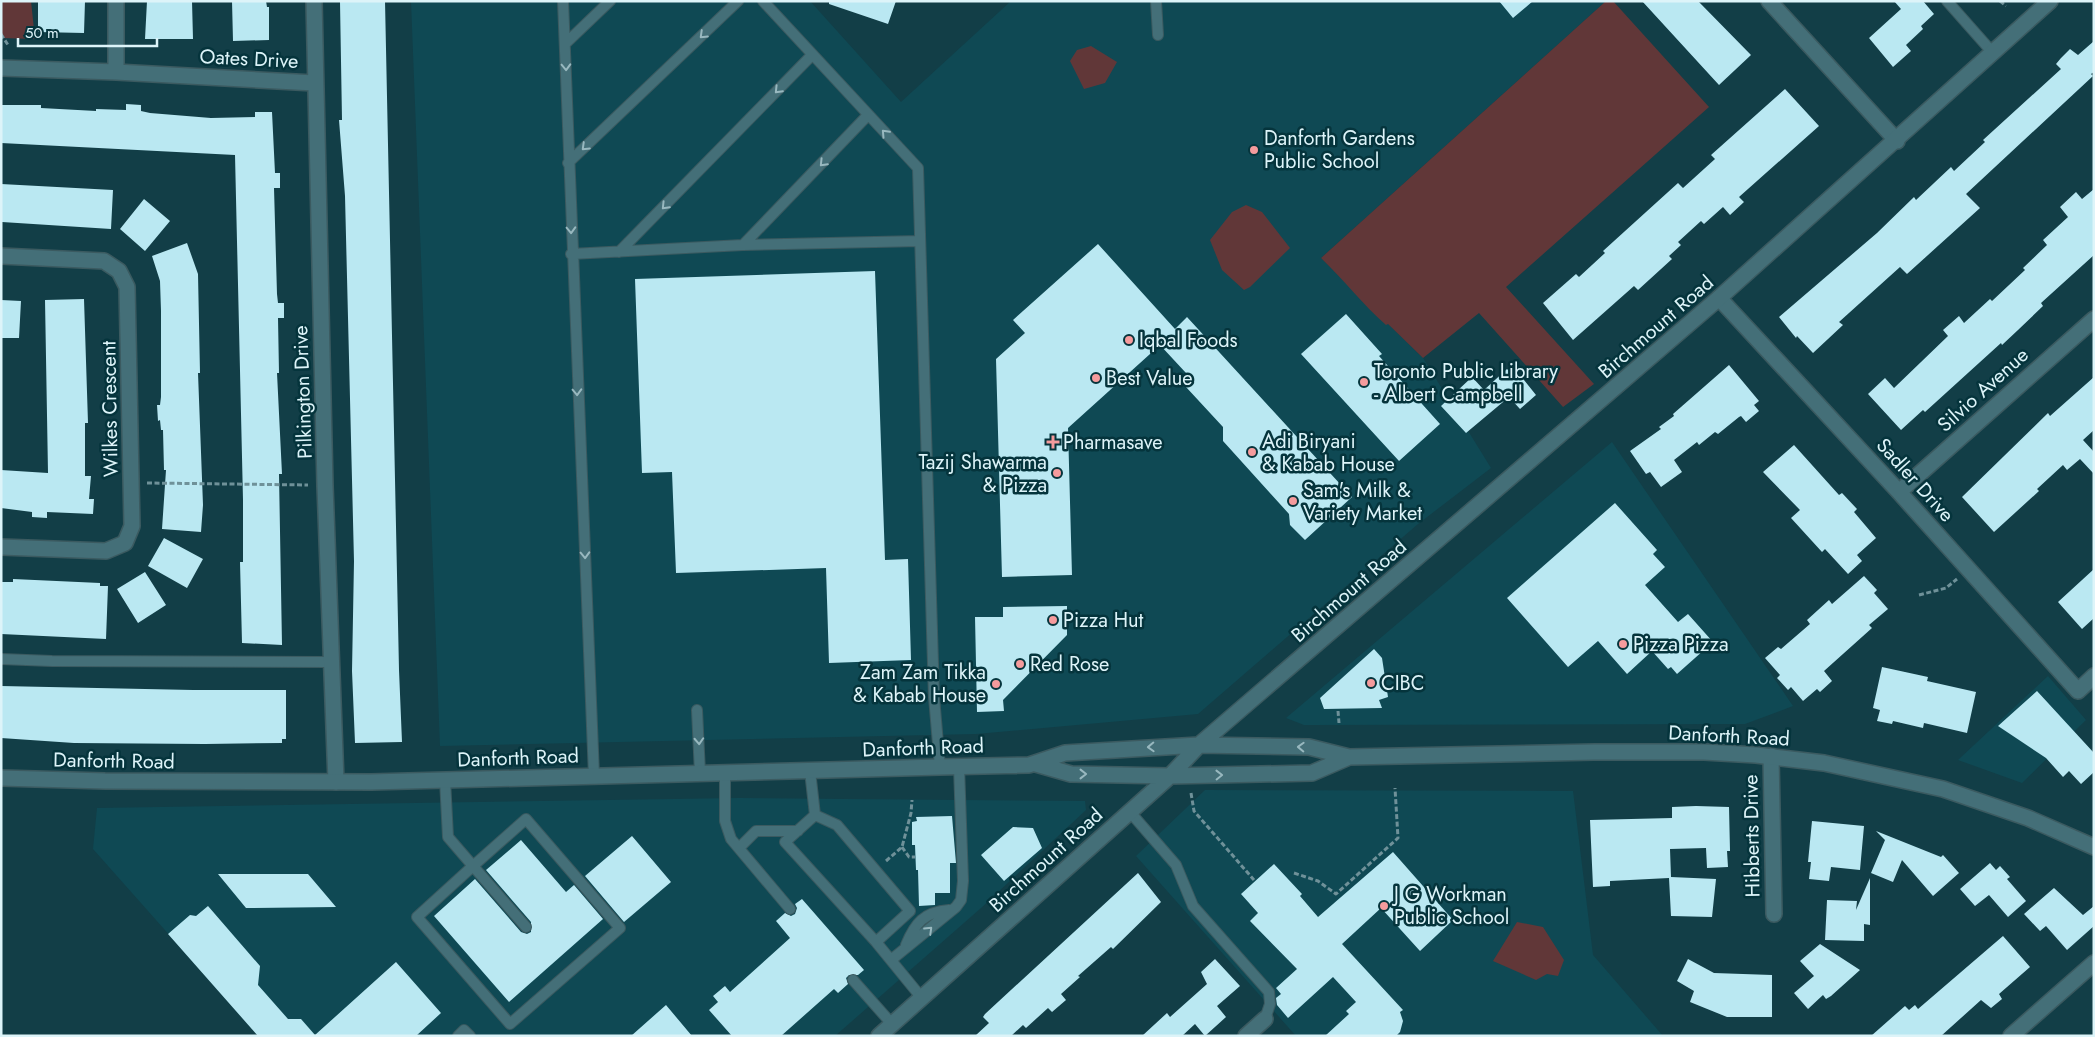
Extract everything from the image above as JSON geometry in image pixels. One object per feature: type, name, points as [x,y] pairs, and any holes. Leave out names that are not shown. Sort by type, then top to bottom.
[{"type":"main road","points":[[116,1],[116,72]]},
{"type":"main road","name":"Pilkington Drive","points":[[314,1],[314,83],[325,486],[336,782]]},
{"type":"main road","points":[[1769,1],[1896,141]]},
{"type":"main road","name":"Birchmount Road","points":[[879,1036],[1170,776],[1199,746],[1719,298],[1896,141],[2046,3]]},
{"type":"main road","name":"Oates Drive","points":[[1,68],[116,72],[314,83]]},
{"type":"main road","name":"Wilkes Crescent","points":[[1,256],[104,261],[120,271],[127,287],[132,483],[132,526],[125,543],[106,550],[1,547]]},
{"type":"main road","name":"Sadler Drive","points":[[1719,298],[1899,492],[2078,691],[2094,676]]},
{"type":"main road","name":"Silvio Avenue","points":[[1899,492],[2094,319]]},
{"type":"main road","name":"Danforth Road","points":[[1,778],[105,781],[336,782],[940,768],[1036,764],[1065,753],[1199,746],[1308,747],[1349,757],[1594,752],[1704,752],[1771,756],[1857,769],[1942,789],[2028,818],[2094,847]]},
{"type":"main road","name":"Hibberts Drive","points":[[1771,756],[1774,914]]},
{"type":"main road","name":"Danforth Road","points":[[1036,764],[1070,774],[1170,776],[1312,773],[1349,757]]},
{"type":"main road","points":[[2011,1036],[2094,963]]},
{"type":"main road","points":[[1246,1036],[1265,1018]]},
{"type":"lane","points":[[563,1],[594,776]]},
{"type":"lane","points":[[565,44],[610,1]]},
{"type":"lane","points":[[568,163],[738,1]]},
{"type":"lane","points":[[763,1],[918,168],[934,688],[940,768]]},
{"type":"lane","points":[[1156,1],[1158,35]]},
{"type":"lane","points":[[1947,1],[1993,53]]},
{"type":"lane","points":[[619,252],[812,55]]},
{"type":"lane","points":[[743,245],[868,115]]},
{"type":"lane","points":[[572,254],[743,245],[920,241]]},
{"type":"lane","points":[[1,659],[52,662],[331,662]]},
{"type":"lane","points":[[697,710],[700,773]]},
{"type":"lane","points":[[891,960],[906,945],[920,938],[949,910],[956,907],[961,900],[963,882],[959,767]]},
{"type":"lane","points":[[810,771],[815,815]]},
{"type":"lane","points":[[724,773],[725,821],[731,839],[790,909]]},
{"type":"lane","points":[[445,780],[448,837],[526,926]]},
{"type":"lane","points":[[1130,812],[1176,865],[1193,906],[1270,992],[1270,1004],[1265,1018]]},
{"type":"lane","points":[[815,815],[785,842],[876,942],[921,997]]},
{"type":"lane","points":[[815,815],[838,825],[910,911],[876,942]]},
{"type":"lane","points":[[526,819],[620,928],[510,1024],[417,917],[473,866],[526,819]]},
{"type":"lane","points":[[739,848],[756,831],[798,831]]},
{"type":"lane","points":[[853,980],[892,1024]]},
{"type":"lane","points":[[458,1036],[464,1030],[470,1036]]},
{"type":"path","points":[[2000,1],[2006,6]]},
{"type":"path","points":[[1,34],[8,45]]},
{"type":"path","points":[[132,483],[325,486]]},
{"type":"path","points":[[1919,595],[1946,588],[1968,569]]},
{"type":"path","points":[[1338,711],[1339,723]]},
{"type":"path","points":[[1294,873],[1318,881],[1336,894],[1398,838],[1395,788]]},
{"type":"path","points":[[1191,792],[1194,811],[1254,880]]},
{"type":"path","points":[[886,861],[902,847],[911,813],[912,800]]},
{"type":"path","points":[[902,847],[909,857],[915,857]]},
{"type":"shaded area","points":[[1,1],[31,1],[35,39],[1,38]]},
{"type":"shaded area","points":[[411,1],[810,1],[901,102],[1011,1],[1606,1],[1321,258],[1423,358],[1491,468],[1418,524],[1198,714],[976,734],[440,746]]},
{"type":"shaded area","points":[[1606,1],[1613,1],[1709,107],[1506,287],[1594,384],[1563,407],[1479,313],[1423,358],[1388,324],[1386,325],[1321,258]]},
{"type":"shaded area","points":[[1091,46],[1117,62],[1105,83],[1084,89],[1070,61],[1077,50]]},
{"type":"shaded area","points":[[1246,205],[1262,212],[1290,248],[1250,287],[1244,290],[1222,270],[1210,240],[1232,212]]},
{"type":"shaded area","points":[[1612,442],[1793,706],[1745,724],[1304,725],[1286,718]]},
{"type":"shaded area","points":[[2048,676],[2086,720],[2022,783],[1958,760]]},
{"type":"shaded area","name":"J G Workman Public School","points":[[1205,790],[1573,791],[1593,955],[1663,1036],[1296,1036],[1136,856]]},
{"type":"shaded area","points":[[739,798],[1085,801],[1086,810],[981,908],[835,1036],[259,1036],[93,849],[97,808]]},
{"type":"shaded area","points":[[1517,922],[1543,927],[1564,960],[1558,976],[1547,974],[1536,980],[1493,961]]},
{"type":"building","points":[[38,1],[85,1],[84,33],[38,32]]},
{"type":"building","points":[[147,1],[192,1],[193,39],[145,39]]},
{"type":"building","points":[[232,1],[266,1],[267,7],[269,7],[269,40],[233,41]]},
{"type":"building","points":[[385,1],[402,742],[355,743],[352,671],[354,561],[345,196],[339,120],[342,120],[340,2]]},
{"type":"building","points":[[829,1],[896,1],[888,24],[829,4]]},
{"type":"building","points":[[1499,1],[1533,1],[1513,18]]},
{"type":"building","points":[[1642,1],[1698,1],[1751,55],[1719,85]]},
{"type":"building","points":[[1894,1],[1923,1],[1934,14],[1921,26],[1923,29],[1906,45],[1911,51],[1893,67],[1869,38],[1901,9]]},
{"type":"building","points":[[2094,41],[2094,72],[2091,74],[2093,76],[1966,194],[1980,208],[1907,274],[1900,267],[1839,322],[1843,325],[1813,353],[1797,336],[1796,338],[1779,317],[1877,233],[1914,197],[1916,200],[1951,167],[1954,171],[1985,142],[1983,140],[2061,69],[2056,64],[2070,49],[2078,55]]},
{"type":"building","points":[[1785,89],[1819,126],[1739,197],[1744,202],[1730,215],[1723,207],[1704,224],[1701,221],[1678,242],[1681,245],[1669,256],[1672,259],[1638,290],[1634,286],[1573,340],[1543,303],[1576,274],[1579,277],[1605,253],[1603,251],[1678,183],[1683,188],[1715,159],[1711,155]]},
{"type":"building","points":[[126,104],[141,105],[141,111],[150,113],[211,118],[255,117],[255,112],[272,112],[275,173],[280,173],[280,188],[274,188],[277,294],[278,303],[284,303],[284,318],[278,318],[279,373],[277,373],[282,474],[279,474],[282,645],[242,643],[240,562],[243,562],[243,500],[235,155],[1,143],[1,105],[41,105],[41,108],[96,111],[96,109],[126,110]]},
{"type":"building","points":[[1,184],[113,190],[111,229],[2,222]]},
{"type":"building","points":[[2094,189],[2094,255],[2041,303],[2043,306],[2002,345],[2001,343],[1925,412],[1923,410],[1901,430],[1868,394],[1885,378],[1894,388],[1948,336],[1943,330],[1959,316],[1964,323],[1990,299],[1992,301],[2025,270],[2023,268],[2047,245],[2043,240],[2068,217],[2060,207],[2076,192],[2082,199]]},
{"type":"building","points":[[144,199],[170,221],[145,251],[120,229]]},
{"type":"building","points":[[187,243],[198,274],[200,373],[198,373],[203,505],[201,532],[162,529],[166,470],[164,470],[163,430],[161,430],[160,420],[158,421],[157,405],[160,405],[161,397],[160,281],[152,256]]},
{"type":"building","points":[[1098,244],[1175,329],[1187,317],[1352,497],[1305,540],[1290,525],[1289,514],[1223,441],[1223,427],[1186,387],[1186,373],[1160,345],[1068,428],[1072,575],[1002,577],[996,359],[1025,333],[1013,320]]},
{"type":"building","points":[[875,271],[885,560],[908,559],[911,660],[829,663],[826,568],[676,573],[672,472],[642,473],[635,279]]},
{"type":"building","points":[[84,299],[88,423],[85,423],[85,476],[91,476],[89,499],[94,499],[93,514],[47,512],[47,518],[32,517],[32,512],[1,508],[1,470],[48,473],[45,300]]},
{"type":"building","points":[[1,300],[21,301],[19,338],[1,338]]},
{"type":"building","name":"Toronto Public Library - Albert Campbell","points":[[1346,314],[1382,354],[1379,356],[1440,424],[1399,461],[1301,354]]},
{"type":"building","points":[[1729,365],[1759,401],[1754,405],[1759,411],[1746,422],[1741,416],[1718,434],[1715,432],[1699,445],[1697,442],[1674,460],[1682,472],[1661,487],[1650,472],[1646,474],[1630,451],[1661,429],[1659,427],[1674,416],[1673,414]]},
{"type":"building","points":[[1507,369],[1512,374],[1516,370],[1536,395],[1520,409],[1509,397],[1466,433],[1441,406],[1472,377],[1484,390]]},
{"type":"building","points":[[2094,377],[2094,430],[2083,440],[2094,452],[2094,474],[2080,459],[2067,470],[2063,465],[2037,489],[2039,491],[1994,532],[1962,497],[2048,413],[2050,416]]},
{"type":"building","points":[[1794,445],[1839,495],[1842,493],[1857,509],[1854,512],[1876,538],[1857,555],[1862,561],[1848,574],[1825,549],[1822,552],[1791,518],[1800,510],[1763,472]]},
{"type":"building","points":[[1615,503],[1657,550],[1653,554],[1665,567],[1645,585],[1678,622],[1688,614],[1713,642],[1677,674],[1671,667],[1668,669],[1652,651],[1627,674],[1598,641],[1568,667],[1507,598]]},
{"type":"building","points":[[164,538],[203,559],[187,588],[148,566]]},
{"type":"building","points":[[2094,569],[2094,618],[2082,629],[2058,602]]},
{"type":"building","points":[[145,572],[166,605],[138,623],[117,589]]},
{"type":"building","points":[[1864,576],[1877,590],[1874,593],[1888,609],[1869,625],[1872,628],[1824,671],[1832,681],[1820,692],[1817,689],[1803,701],[1791,687],[1788,690],[1777,678],[1780,675],[1765,658],[1778,647],[1781,649],[1810,624],[1807,620],[1829,600],[1832,604]]},
{"type":"building","points":[[13,579],[100,583],[100,586],[108,586],[106,639],[1,634],[1,582],[13,582]]},
{"type":"building","points":[[1067,606],[1067,635],[1003,700],[1004,711],[977,712],[975,617],[1003,617],[1003,607]]},
{"type":"building","points":[[1374,649],[1382,658],[1388,697],[1379,700],[1382,708],[1324,709],[1320,698]]},
{"type":"building","points":[[1882,667],[1928,677],[1927,681],[1976,692],[1967,733],[1924,723],[1923,728],[1893,721],[1892,724],[1877,721],[1880,710],[1873,708]]},
{"type":"building","points":[[1,686],[286,690],[286,739],[282,739],[282,743],[205,744],[74,743],[1,738]]},
{"type":"building","points":[[2037,691],[2094,753],[2094,772],[2081,784],[2069,771],[2063,777],[2046,758],[1998,726]]},
{"type":"building","points":[[1672,807],[1729,807],[1730,851],[1727,851],[1728,867],[1707,868],[1706,848],[1670,849],[1671,877],[1716,879],[1712,917],[1671,916],[1669,878],[1610,881],[1610,886],[1593,887],[1590,820],[1672,818]]},
{"type":"building","points":[[952,816],[956,863],[950,863],[950,893],[935,893],[935,905],[919,906],[918,870],[916,870],[915,845],[912,845],[912,822],[917,821],[916,817]]},
{"type":"building","points":[[1812,821],[1864,826],[1860,870],[1831,867],[1829,881],[1809,879],[1811,862],[1808,862]]},
{"type":"building","points":[[1013,827],[1033,828],[1042,848],[1004,881],[981,855]]},
{"type":"building","points":[[1876,831],[1941,857],[1943,855],[1959,873],[1933,896],[1902,860],[1893,882],[1871,873],[1885,840]]},
{"type":"building","points":[[632,836],[671,882],[624,922],[585,876]]},
{"type":"building","points":[[521,840],[566,892],[574,885],[603,919],[509,1002],[434,916],[475,879],[521,932],[527,934],[531,932],[531,922],[486,870]]},
{"type":"building","points":[[1393,852],[1453,920],[1420,951],[1381,908],[1342,944],[1403,1010],[1400,1012],[1403,1021],[1400,1032],[1396,1036],[1325,1036],[1349,1014],[1346,1011],[1356,1002],[1333,977],[1288,1018],[1277,1005],[1276,998],[1281,994],[1276,988],[1297,969],[1250,921],[1258,913],[1241,894],[1274,864],[1302,894],[1300,896],[1318,917]]},
{"type":"building","points":[[1990,863],[1996,870],[2000,866],[2010,877],[2007,879],[2026,901],[2008,917],[1989,895],[1975,906],[1960,889]]},
{"type":"building","points":[[1138,873],[1161,902],[1113,949],[1111,947],[1078,976],[1080,977],[1061,994],[1066,1000],[1052,1012],[1048,1008],[1026,1028],[1023,1025],[1011,1036],[975,1036],[989,1023],[983,1017],[985,1014]]},
{"type":"building","points":[[218,874],[308,874],[336,907],[246,908]]},
{"type":"building","points":[[1870,878],[1870,925],[1864,924],[1864,941],[1825,940],[1827,900],[1857,901],[1856,910]]},
{"type":"building","points":[[2054,888],[2083,915],[2094,906],[2094,926],[2067,950],[2046,926],[2040,931],[2024,914]]},
{"type":"building","points":[[802,899],[864,970],[858,975],[849,975],[846,978],[848,984],[838,993],[834,989],[781,1036],[732,1036],[709,1010],[718,1002],[713,996],[725,986],[730,992],[790,938],[776,921],[785,913],[791,916],[795,914],[797,908],[795,904]]},
{"type":"building","points":[[208,906],[260,966],[258,985],[288,1019],[301,1019],[315,1035],[396,962],[441,1013],[416,1036],[258,1036],[168,934],[190,915],[196,916]]},
{"type":"building","points":[[2003,936],[2030,967],[1999,994],[2002,999],[1991,1008],[1981,1000],[1941,1036],[1871,1036],[1905,1006],[1909,1010],[1915,1005],[1918,1009]]},
{"type":"building","points":[[1820,944],[1860,970],[1831,996],[1826,999],[1823,995],[1808,1009],[1794,993],[1814,976],[1800,961]]},
{"type":"building","points":[[1215,959],[1240,986],[1217,1006],[1226,1017],[1205,1036],[1195,1024],[1182,1036],[1142,1036],[1167,1013],[1170,1017],[1207,984],[1201,972]]},
{"type":"building","points":[[1688,959],[1714,973],[1772,975],[1772,1017],[1727,1017],[1690,1002],[1694,991],[1677,981]]},
{"type":"building","points":[[666,1005],[692,1036],[631,1036]]},
{"type":"place","name":"Danforth Gardens Public School","points":[[1254,150]]},
{"type":"place","name":"Iqbal Foods","points":[[1129,340]]},
{"type":"place","name":"Best Value","points":[[1096,378]]},
{"type":"place","name":"Toronto Public Library - Albert Campbell","points":[[1364,382]]},
{"type":"place","name":"Pharmasave","points":[[1053,442]]},
{"type":"place","name":"Adi Biryani & Kabab House","points":[[1252,452]]},
{"type":"place","name":"Tazij Shawarma & Pizza","points":[[1057,473]]},
{"type":"place","name":"Sam's Milk & Variety Market","points":[[1293,501]]},
{"type":"place","name":"Pizza Hut","points":[[1053,620]]},
{"type":"place","name":"Pizza Pizza","points":[[1623,644]]},
{"type":"place","name":"Red Rose","points":[[1020,664]]},
{"type":"place","name":"CIBC","points":[[1371,683]]},
{"type":"place","name":"Zam Zam Tikka & Kabab House","points":[[996,684]]},
{"type":"place","name":"J G Workman Public School","points":[[1384,906]]}]
